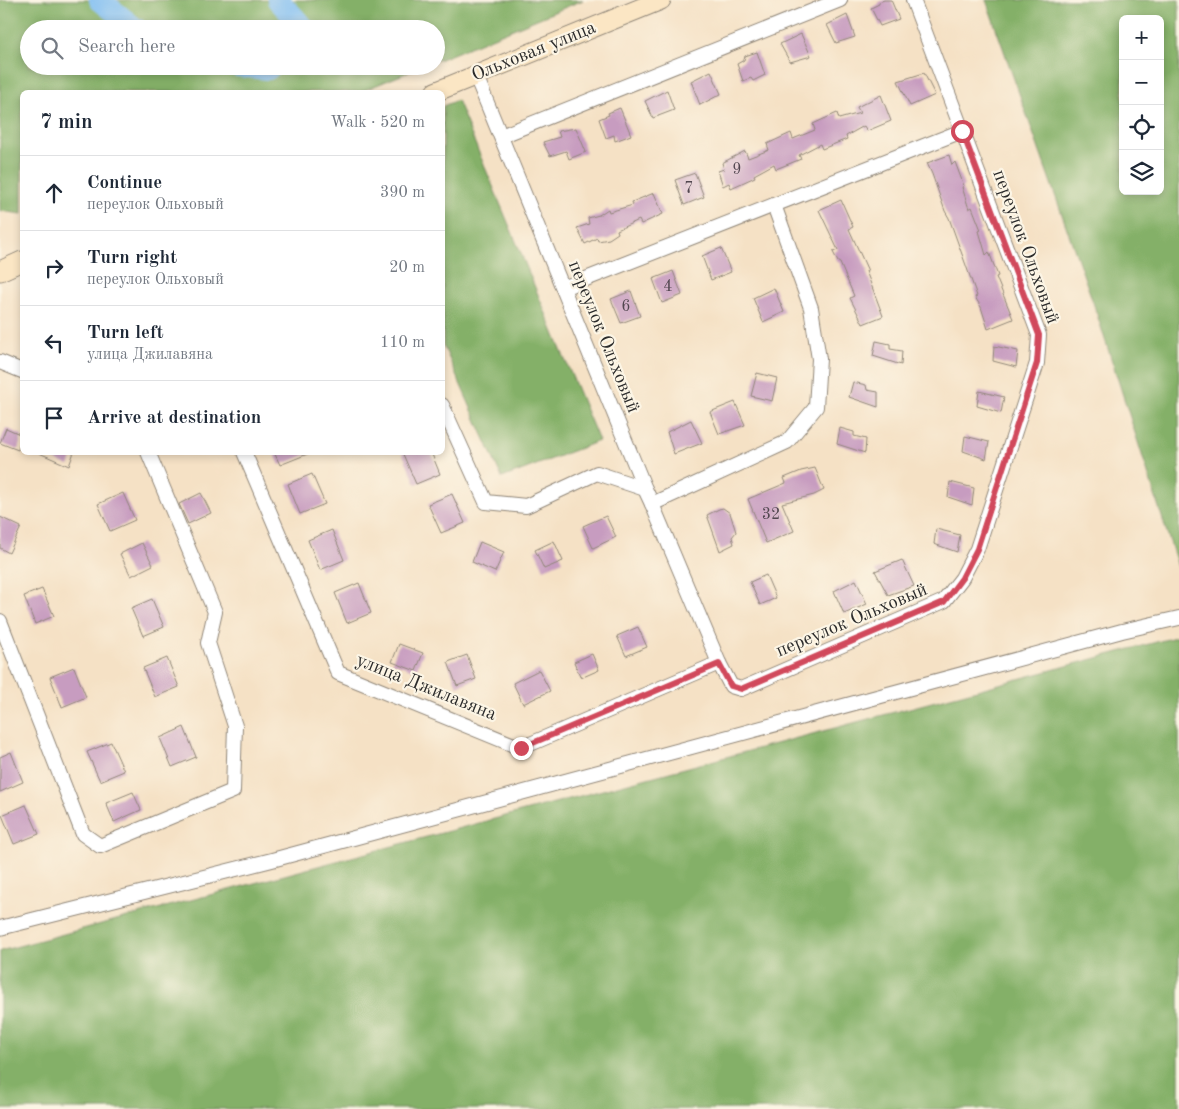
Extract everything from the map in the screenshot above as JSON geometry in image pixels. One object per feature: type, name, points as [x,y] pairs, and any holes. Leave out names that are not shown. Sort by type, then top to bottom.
[{"type":"main road","name":"Ольховая улица","points":[[440,90],[661,0]]},
{"type":"main road","points":[[0,271],[20,262]]},
{"type":"street","points":[[501,136],[840,0]]},
{"type":"street","name":"переулок Ольховый","points":[[476,76],[645,489],[719,664],[731,686],[741,689],[944,602],[962,578],[977,549],[1037,363],[1039,335],[913,0]]},
{"type":"street","points":[[563,288],[962,131]]},
{"type":"street","points":[[652,504],[787,442],[816,407],[819,359],[811,308],[774,205]]},
{"type":"street","points":[[0,362],[20,370]]},
{"type":"street","points":[[445,412],[486,502],[526,506],[597,473],[645,489]]},
{"type":"street","points":[[0,620],[83,834],[100,846],[233,791],[235,726],[208,643],[215,612],[149,455]]},
{"type":"street","name":"улица Джилавяна","points":[[245,455],[338,672],[521,748],[719,664]]},
{"type":"street","points":[[0,928],[272,860],[1122,631],[1179,618]]},
{"type":"green space","points":[[0,0],[583,0],[445,57],[445,20],[20,20],[20,75],[401,75],[365,90],[20,90],[20,214],[0,211]]},
{"type":"green space","points":[[986,0],[1179,0],[1179,570],[1093,302]]},
{"type":"green space","points":[[457,100],[599,441],[502,478],[445,350],[445,105]]},
{"type":"green space","points":[[1179,636],[1179,1109],[0,1109],[0,951]]},
{"type":"building","points":[[884,0],[891,0],[899,19],[880,26],[871,8]]},
{"type":"building","points":[[847,15],[855,37],[836,43],[827,25]]},
{"type":"building","points":[[801,34],[811,56],[790,62],[780,44]]},
{"type":"building","points":[[757,52],[765,75],[753,81],[751,78],[743,81],[737,64],[744,60],[745,56]]},
{"type":"building","points":[[711,71],[721,94],[700,105],[691,81]]},
{"type":"building","points":[[924,73],[935,95],[910,106],[898,81]]},
{"type":"building","points":[[667,90],[674,110],[653,118],[645,101]]},
{"type":"building","points":[[881,95],[891,121],[867,131],[864,126],[846,136],[847,139],[822,149],[820,144],[799,155],[801,159],[776,169],[774,164],[754,175],[755,177],[731,188],[729,183],[723,186],[718,171],[724,169],[722,163],[745,151],[748,158],[769,150],[767,144],[791,133],[793,139],[815,130],[813,124],[837,113],[839,119],[860,113],[857,107]]},
{"type":"building","points":[[620,108],[631,135],[615,141],[614,135],[606,138],[599,119]]},
{"type":"building","points":[[576,128],[586,152],[569,159],[566,151],[550,156],[543,142],[560,137],[558,131]]},
{"type":"building","points":[[949,155],[952,165],[955,162],[964,186],[962,187],[969,209],[972,207],[981,230],[979,231],[986,255],[989,252],[998,276],[996,277],[1013,319],[988,329],[981,307],[975,297],[977,296],[949,218],[927,163]]},
{"type":"building","points":[[695,173],[704,197],[684,205],[675,180]]},
{"type":"building","points":[[654,193],[663,214],[641,224],[639,220],[617,230],[618,233],[609,239],[598,241],[597,238],[585,244],[577,228],[589,224],[588,218],[599,215],[608,209],[609,212],[633,205],[632,202]]},
{"type":"building","points":[[841,200],[853,227],[849,229],[868,271],[866,271],[883,316],[863,324],[850,298],[854,296],[840,263],[833,252],[838,250],[819,210]]},
{"type":"building","points":[[721,248],[731,272],[711,280],[702,256]]},
{"type":"building","points":[[673,271],[682,295],[662,303],[653,279]]},
{"type":"building","points":[[774,288],[784,312],[763,322],[753,298]]},
{"type":"building","points":[[631,291],[640,316],[621,323],[611,299]]},
{"type":"building","points":[[876,341],[890,344],[890,349],[902,351],[901,365],[873,356]]},
{"type":"building","points":[[994,346],[1018,351],[1016,367],[993,361]]},
{"type":"building","points":[[757,373],[777,378],[772,401],[751,396]]},
{"type":"building","points":[[853,382],[866,385],[867,390],[878,392],[878,407],[849,397]]},
{"type":"building","points":[[979,391],[1004,397],[1001,413],[977,406]]},
{"type":"building","points":[[735,402],[745,425],[719,434],[710,412]]},
{"type":"building","points":[[691,420],[702,443],[674,454],[667,432]]},
{"type":"building","points":[[6,428],[20,434],[18,450],[0,443]]},
{"type":"building","points":[[840,428],[854,432],[854,436],[866,439],[865,453],[837,444]]},
{"type":"building","points":[[965,436],[989,442],[986,459],[963,451]]},
{"type":"building","points":[[44,455],[73,455],[69,466]]},
{"type":"building","points":[[275,455],[305,455],[280,465]]},
{"type":"building","points":[[403,455],[432,455],[440,474],[416,484]]},
{"type":"building","points":[[815,468],[824,490],[814,495],[782,503],[794,531],[766,543],[748,499],[786,483],[784,478]]},
{"type":"building","points":[[312,474],[325,504],[300,514],[288,484]]},
{"type":"building","points":[[950,482],[974,488],[972,505],[948,497]]},
{"type":"building","points":[[123,493],[135,520],[110,531],[98,504]]},
{"type":"building","points":[[201,493],[211,513],[188,524],[179,504]]},
{"type":"building","points":[[452,494],[465,523],[441,533],[428,504]]},
{"type":"building","points":[[723,508],[730,513],[736,532],[732,537],[734,544],[720,551],[707,515]]},
{"type":"building","points":[[606,516],[616,537],[593,548],[583,526]]},
{"type":"building","points":[[0,517],[21,527],[9,553],[0,548]]},
{"type":"building","points":[[936,529],[960,535],[957,552],[934,544]]},
{"type":"building","points":[[332,530],[344,560],[320,570],[308,540]]},
{"type":"building","points":[[554,541],[563,561],[544,569],[535,550]]},
{"type":"building","points":[[480,542],[504,552],[495,572],[472,562]]},
{"type":"building","points":[[142,543],[153,565],[131,576],[120,554]]},
{"type":"building","points":[[902,560],[914,586],[888,595],[875,571]]},
{"type":"building","points":[[766,575],[776,598],[760,605],[750,582]]},
{"type":"building","points":[[856,580],[867,604],[844,614],[834,591]]},
{"type":"building","points":[[359,583],[371,613],[347,623],[335,593]]},
{"type":"building","points":[[42,589],[54,616],[35,624],[24,596]]},
{"type":"building","points":[[152,599],[164,627],[143,636],[131,608]]},
{"type":"building","points":[[638,627],[647,647],[626,656],[617,636]]},
{"type":"building","points":[[399,644],[423,653],[416,671],[392,662]]},
{"type":"building","points":[[592,654],[599,670],[581,678],[574,662]]},
{"type":"building","points":[[467,655],[476,679],[457,686],[448,662]]},
{"type":"building","points":[[167,658],[179,687],[155,697],[143,668]]},
{"type":"building","points":[[74,667],[86,697],[62,707],[50,677]]},
{"type":"building","points":[[539,670],[550,691],[523,704],[513,683]]},
{"type":"building","points":[[184,727],[196,757],[172,767],[160,738]]},
{"type":"building","points":[[111,742],[124,771],[100,781],[87,752]]},
{"type":"building","points":[[11,752],[23,782],[0,792],[0,757]]},
{"type":"building","points":[[133,792],[141,810],[114,822],[106,803]]},
{"type":"building","points":[[26,805],[39,834],[14,844],[2,815]]},
{"type":"waterway","points":[[100,0],[125,20]]},
{"type":"waterway","points":[[278,0],[297,20]]},
{"type":"route","points":[[521,748],[719,664],[731,686],[741,689],[944,602],[962,578],[977,549],[1037,363],[1039,335],[962,131]]}]
